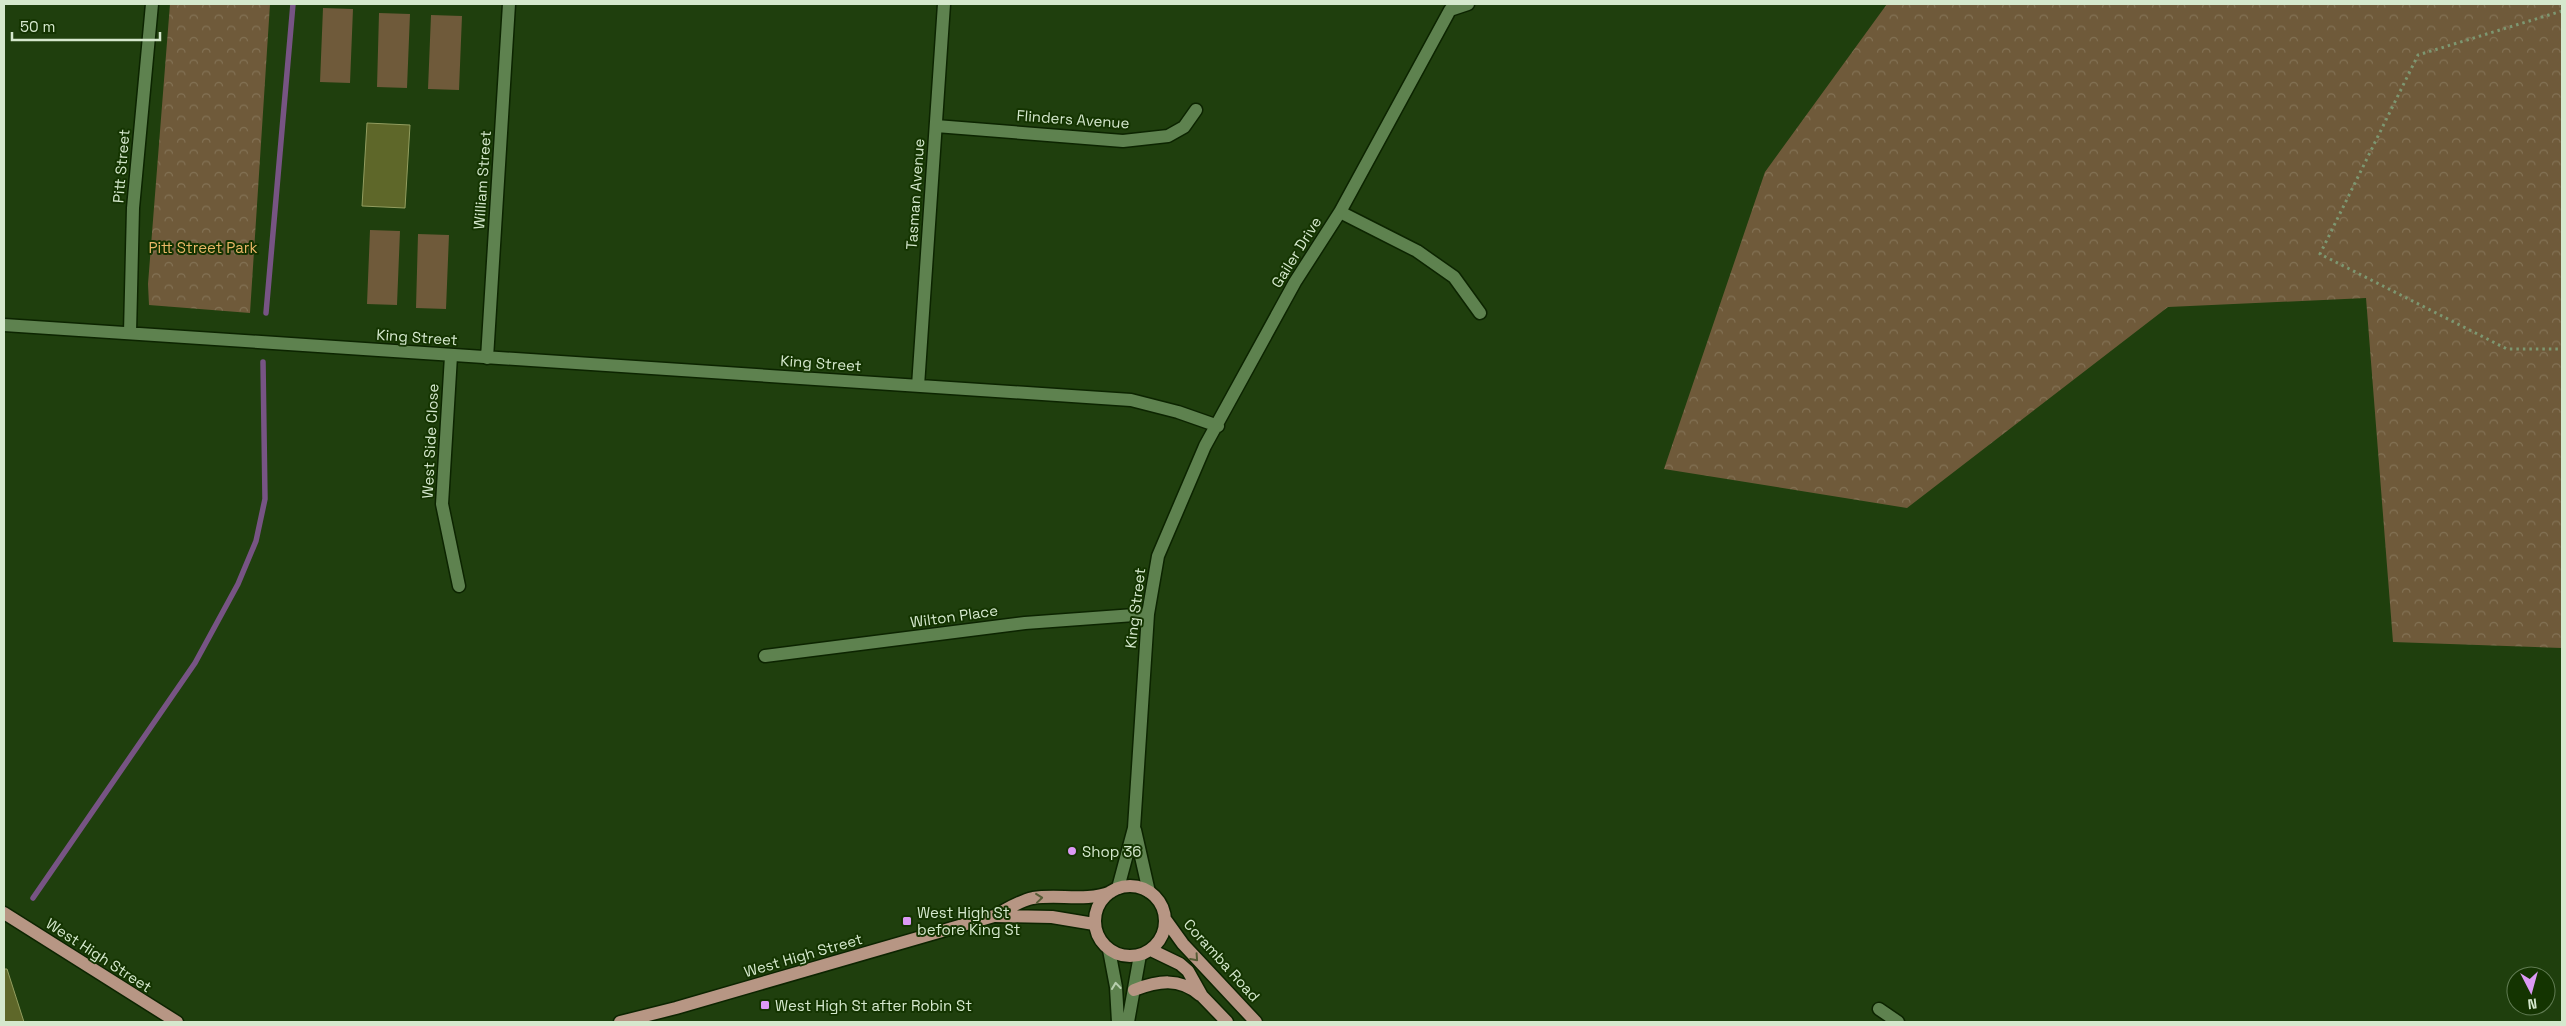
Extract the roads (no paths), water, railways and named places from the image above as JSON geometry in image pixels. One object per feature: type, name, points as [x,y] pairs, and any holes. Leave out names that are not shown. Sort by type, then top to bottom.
[{"type":"main road","points":[[1146,952],[1159,942],[1164,931],[1165,920],[1157,899],[1139,887],[1114,890],[1098,906],[1094,924],[1099,938],[1109,950],[1119,955],[1146,952],[1180,964],[1188,971],[1202,996]]},
{"type":"main road","name":"West High Street","points":[[620,1022],[676,1008],[994,916],[1011,906],[1033,898],[1098,896],[1114,890]]},
{"type":"main road","name":"West High Street","points":[[4,913],[177,1022]]},
{"type":"main road","name":"West High Street","points":[[994,916],[1052,916],[1094,924]]},
{"type":"main road","name":"Coramba Road","points":[[1165,920],[1183,944],[1256,1022]]},
{"type":"main road","points":[[1134,990],[1152,983],[1177,982],[1192,988],[1227,1022]]},
{"type":"street","name":"Pitt Street","points":[[130,332],[133,208],[152,4]]},
{"type":"street","name":"William Street","points":[[487,358],[510,4]]},
{"type":"street","name":"Tasman Avenue","points":[[918,386],[944,4]]},
{"type":"street","name":"Gailer Drive","points":[[1218,426],[1295,282],[1340,212],[1450,10],[1468,4]]},
{"type":"street","name":"Flinders Avenue","points":[[936,126],[1123,141],[1168,136],[1184,127],[1196,110]]},
{"type":"street","points":[[1340,212],[1417,251],[1454,276],[1480,313]]},
{"type":"street","name":"King Street","points":[[4,325],[1131,400],[1178,412],[1218,426],[1205,446],[1158,556],[1148,614],[1134,828],[1114,890]]},
{"type":"street","name":"West Side Close","points":[[451,356],[442,504],[459,586]]},
{"type":"street","name":"Wilton Place","points":[[765,656],[1025,623],[1148,614]]},
{"type":"street","name":"King Street","points":[[1134,828],[1149,892]]},
{"type":"street","points":[[1109,950],[1116,988],[1118,1022]]},
{"type":"street","points":[[1128,1022],[1134,990],[1146,952]]},
{"type":"street","points":[[1879,1009],[1898,1022]]},
{"type":"waterway","points":[[266,313],[293,4]]},
{"type":"waterway","points":[[33,898],[195,663],[238,584],[256,541],[265,499],[263,362]]},
{"type":"place","name":"Shop 36","points":[[1072,851]]},
{"type":"place","name":"West High St before King St","points":[[907,921]]},
{"type":"place","name":"West High St after Robin St","points":[[765,1005]]},
{"type":"park label","name":"Pitt Street Park","points":[[203,247]]}]
